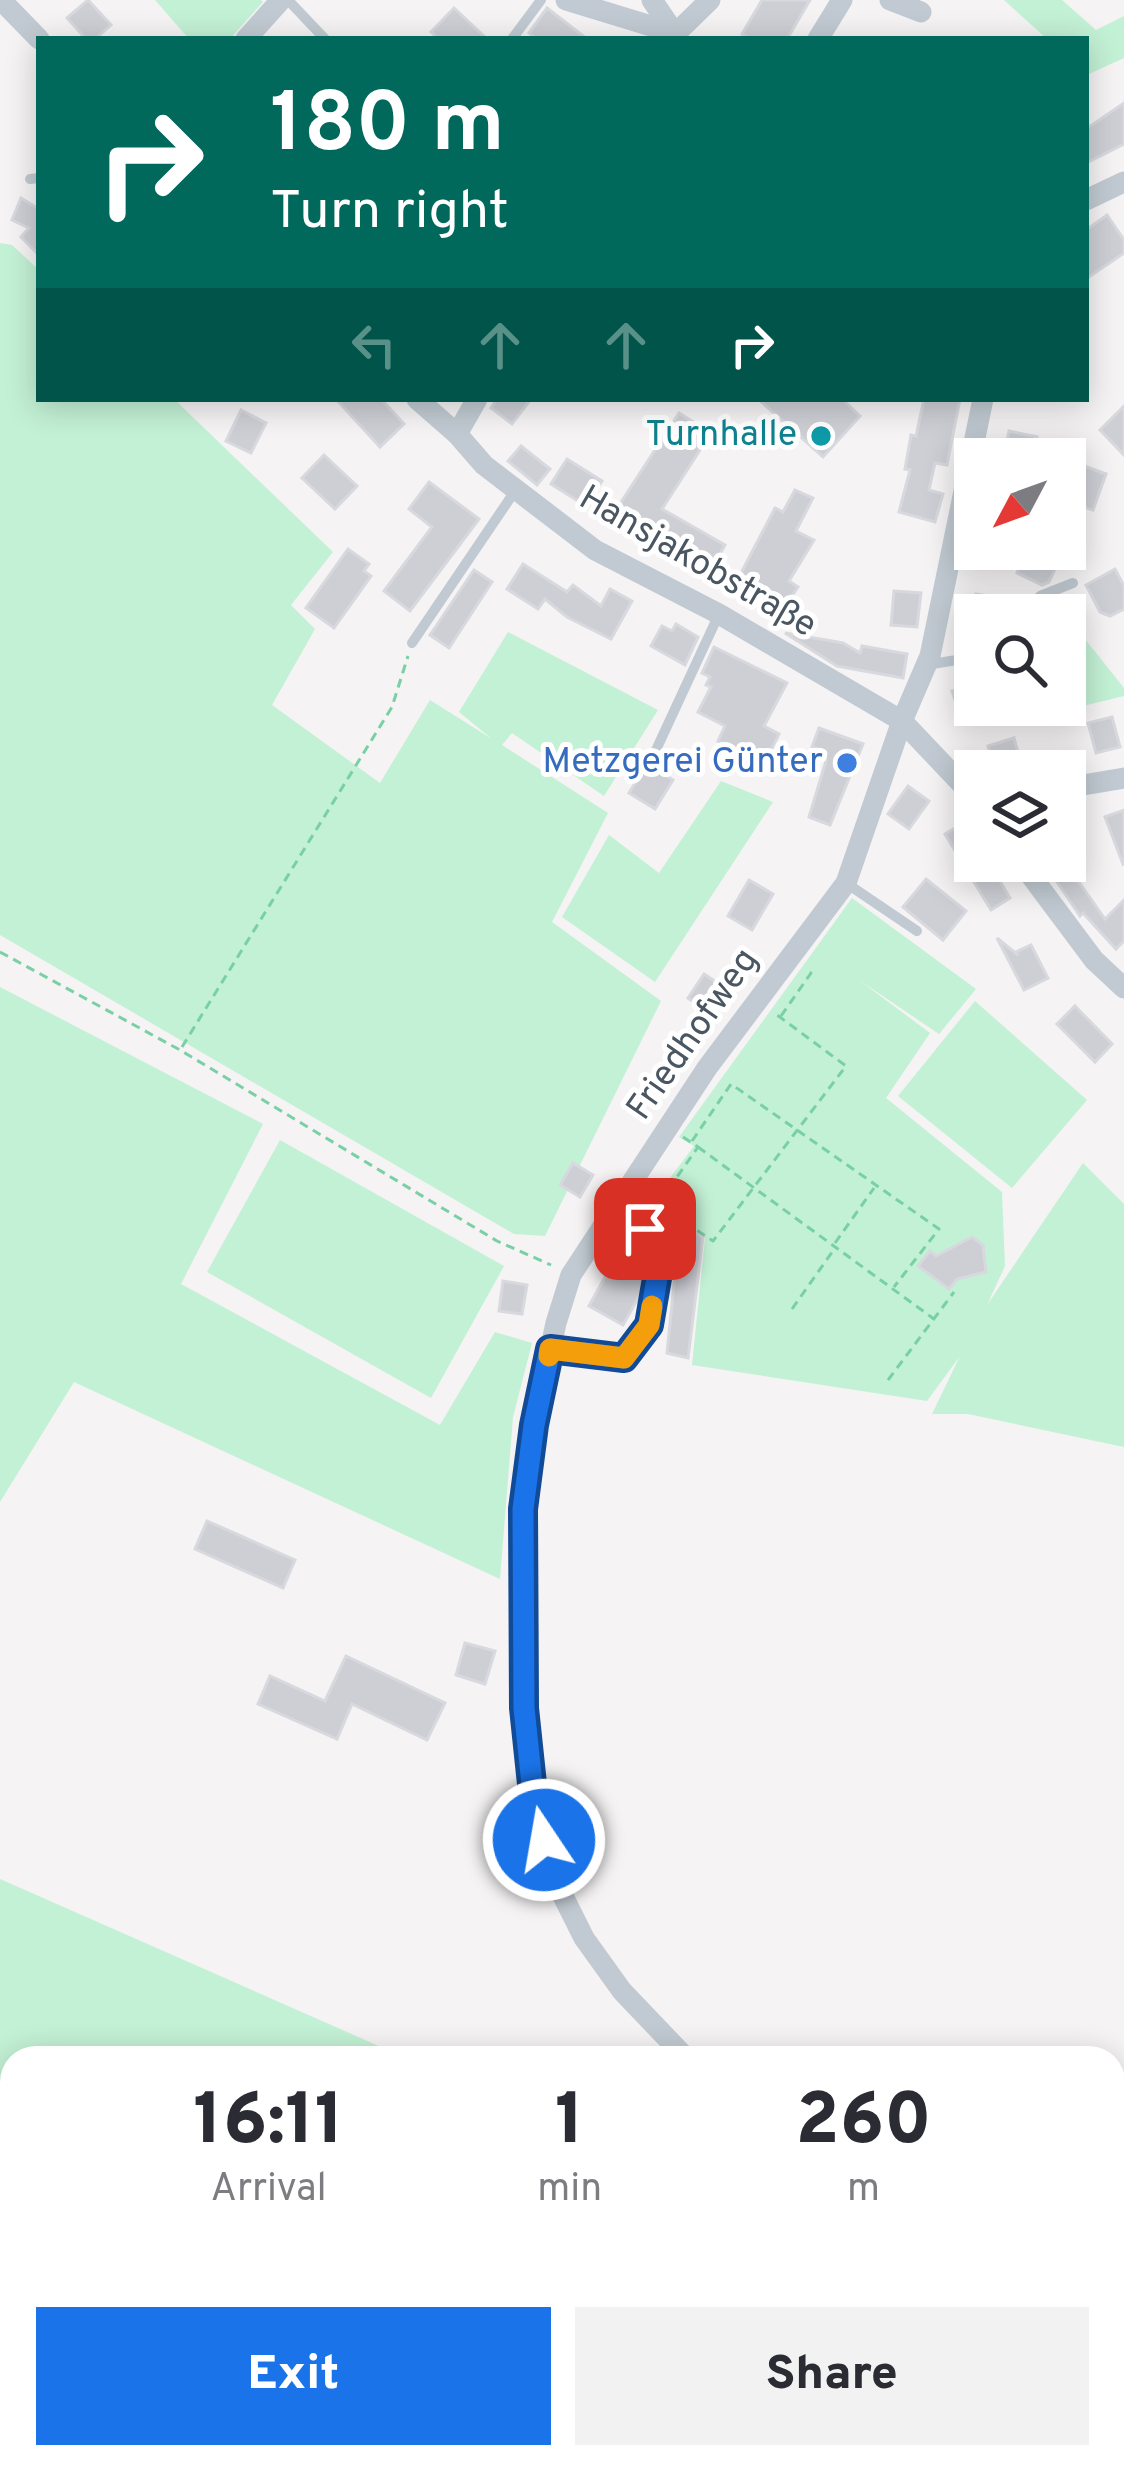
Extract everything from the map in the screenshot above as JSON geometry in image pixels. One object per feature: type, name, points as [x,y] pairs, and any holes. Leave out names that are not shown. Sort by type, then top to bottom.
[{"type":"street","points":[[1,0],[36,36]]},
{"type":"street","points":[[249,36],[285,0]]},
{"type":"street","points":[[566,0],[672,36]]},
{"type":"street","points":[[652,0],[674,36]]},
{"type":"street","points":[[676,36],[710,0]]},
{"type":"street","points":[[820,36],[842,0]]},
{"type":"street","points":[[890,0],[921,11]]},
{"type":"street","points":[[1089,199],[1121,190]]},
{"type":"street","name":"Hansjakobstraße","points":[[420,402],[484,466],[596,550],[719,614],[902,721],[954,776]]},
{"type":"street","points":[[457,434],[475,402]]},
{"type":"street","name":"Friedhofweg","points":[[675,2046],[622,1991],[584,1938],[554,1878],[534,1803],[524,1708],[523,1509],[534,1425],[571,1274],[668,1127],[845,883],[926,664],[982,402]]},
{"type":"street","points":[[1086,784],[1124,778]]},
{"type":"street","points":[[1036,882],[1094,960],[1124,988]]},
{"type":"lane","points":[[285,0],[323,36]]},
{"type":"lane","points":[[514,36],[541,0]]},
{"type":"lane","points":[[412,643],[515,491]]},
{"type":"lane","points":[[1045,594],[1073,583]]},
{"type":"lane","points":[[656,750],[719,614]]},
{"type":"lane","points":[[926,664],[954,660]]},
{"type":"lane","points":[[845,883],[917,931]]},
{"type":"lane","points":[[550,1349],[624,1358],[649,1325],[661,1255],[645,1229]]},
{"type":"path","points":[[180,1050],[392,707],[412,643]]},
{"type":"path","points":[[0,952],[180,1050],[497,1241],[571,1274]]},
{"type":"path","points":[[780,1017],[812,974],[790,958]]},
{"type":"path","points":[[698,1147],[658,1204],[713,1241],[845,1066],[758,1001]]},
{"type":"path","points":[[691,1142],[731,1084],[939,1228],[894,1287]]},
{"type":"path","points":[[668,1127],[934,1319]]},
{"type":"path","points":[[792,1309],[877,1185]]},
{"type":"path","points":[[888,1380],[953,1292]]},
{"type":"green space","points":[[155,0],[263,2],[233,36],[186,36]]},
{"type":"green space","points":[[1004,0],[1062,0],[1096,30],[1124,16],[1124,58],[1089,74],[1089,36],[1044,36]]},
{"type":"green space","points":[[0,243],[12,245],[36,267],[36,402],[177,402],[333,552],[291,605],[315,629],[272,705],[380,783],[430,700],[492,739],[459,712],[508,632],[658,710],[604,796],[512,733],[502,745],[608,813],[552,922],[661,1001],[545,1236],[514,1234],[0,935]]},
{"type":"green space","points":[[1086,640],[1124,688],[1124,696],[1086,705]]},
{"type":"green space","points":[[721,781],[773,802],[655,982],[562,917],[609,835],[659,873]]},
{"type":"green space","points":[[852,898],[976,989],[939,1034],[859,980],[930,1033],[886,1098],[1002,1192],[1005,1266],[987,1305],[1083,1163],[1124,1204],[1124,1447],[968,1414],[932,1414],[960,1356],[927,1401],[692,1365],[705,1238],[655,1198],[694,1146],[679,1137]]},
{"type":"green space","points":[[0,987],[263,1124],[181,1284],[440,1425],[495,1332],[532,1343],[513,1417],[500,1579],[74,1382],[0,1502]]},
{"type":"green space","points":[[975,1001],[1087,1100],[1012,1188],[898,1096]]},
{"type":"green space","points":[[280,1140],[504,1266],[431,1398],[207,1272]]},
{"type":"green space","points":[[0,1879],[379,2046],[0,2046]]},
{"type":"building","points":[[88,0],[111,25],[98,36],[83,36],[67,18]]},
{"type":"building","points":[[762,0],[810,0],[789,36],[742,34]]},
{"type":"building","points":[[454,8],[484,36],[436,36],[431,32]]},
{"type":"building","points":[[547,8],[583,36],[533,36],[529,33]]},
{"type":"building","points":[[1124,103],[1124,144],[1089,162],[1089,127]]},
{"type":"building","points":[[21,198],[36,207],[36,252],[21,237],[29,228],[12,220]]},
{"type":"building","points":[[1107,215],[1124,240],[1124,253],[1089,277],[1089,228]]},
{"type":"building","points":[[339,402],[384,402],[404,424],[380,447]]},
{"type":"building","points":[[495,402],[529,402],[512,424],[491,408]]},
{"type":"building","name":"Turnhalle","points":[[761,402],[845,402],[860,416],[823,457]]},
{"type":"building","points":[[923,402],[959,402],[947,465],[935,463],[929,490],[943,494],[935,522],[899,512],[910,470],[905,469],[911,435],[916,436]]},
{"type":"building","points":[[1124,406],[1124,455],[1100,430]]},
{"type":"building","points":[[241,410],[266,423],[251,453],[226,441]]},
{"type":"building","points":[[679,413],[711,433],[662,509],[725,545],[710,571],[616,510]]},
{"type":"building","points":[[1009,431],[1037,437],[1037,438],[1008,438]]},
{"type":"building","points":[[521,446],[550,469],[537,485],[508,461]]},
{"type":"building","points":[[324,455],[357,486],[335,509],[302,478]]},
{"type":"building","points":[[567,459],[602,481],[586,506],[551,484]]},
{"type":"building","points":[[1086,467],[1106,474],[1093,510],[1086,508]]},
{"type":"building","points":[[429,482],[479,519],[410,611],[384,591],[432,527],[409,509]]},
{"type":"building","points":[[795,490],[813,498],[796,531],[814,540],[789,581],[798,587],[784,608],[738,579],[775,508],[783,512]]},
{"type":"building","points":[[348,549],[369,564],[364,571],[371,576],[334,628],[306,608]]},
{"type":"building","points":[[523,564],[567,592],[573,585],[601,606],[610,589],[632,601],[611,639],[567,617],[545,599],[538,609],[507,589]]},
{"type":"building","points":[[1115,569],[1124,586],[1124,609],[1110,616],[1100,612],[1086,585]]},
{"type":"building","points":[[474,570],[492,582],[449,648],[430,635]]},
{"type":"building","points":[[1018,570],[1055,570],[1042,585]]},
{"type":"building","points":[[894,591],[921,593],[917,627],[891,625]]},
{"type":"building","points":[[676,624],[698,637],[685,665],[651,646],[662,626],[672,631]]},
{"type":"building","points":[[785,633],[843,643],[860,653],[862,646],[907,654],[903,678],[837,666]]},
{"type":"building","points":[[714,647],[787,683],[764,726],[779,734],[760,773],[722,755],[727,746],[718,741],[725,726],[698,712],[711,687],[706,685],[710,677],[702,673]]},
{"type":"building","points":[[1112,717],[1120,747],[1096,753],[1088,723]]},
{"type":"building","points":[[819,728],[863,744],[830,825],[809,817],[826,761],[819,758],[822,750],[812,747]]},
{"type":"building","points":[[1014,738],[1017,750],[989,750],[988,746]]},
{"type":"building","points":[[647,764],[673,780],[655,809],[629,793]]},
{"type":"building","points":[[908,786],[929,801],[909,829],[888,814]]},
{"type":"building","points":[[1124,810],[1124,863],[1123,864],[1105,817]]},
{"type":"building","points":[[954,829],[954,849],[945,834]]},
{"type":"building","points":[[926,879],[966,911],[943,940],[903,907]]},
{"type":"building","points":[[749,880],[773,894],[752,930],[728,916]]},
{"type":"building","points":[[974,882],[1000,882],[1010,898],[991,910]]},
{"type":"building","points":[[1057,882],[1079,882],[1105,919],[1124,900],[1124,941],[1116,949],[1083,913],[1080,916]]},
{"type":"building","points":[[997,938],[1018,955],[1031,945],[1048,978],[1024,990]]},
{"type":"building","points":[[704,974],[728,990],[712,1014],[688,998]]},
{"type":"building","points":[[1075,1006],[1112,1044],[1095,1062],[1057,1024]]},
{"type":"building","points":[[573,1163],[593,1175],[580,1197],[560,1185]]},
{"type":"building","points":[[680,1225],[703,1237],[688,1358],[667,1353]]},
{"type":"building","points":[[972,1237],[983,1245],[986,1272],[957,1279],[949,1289],[918,1266],[930,1251],[936,1256]]},
{"type":"building","points":[[621,1248],[650,1264],[646,1284],[623,1325],[589,1306]]},
{"type":"building","points":[[503,1281],[527,1285],[522,1314],[499,1311]]},
{"type":"building","points":[[207,1521],[295,1560],[283,1588],[195,1549]]},
{"type":"building","points":[[465,1643],[495,1651],[485,1684],[456,1675]]},
{"type":"building","points":[[346,1656],[445,1703],[427,1740],[352,1704],[337,1739],[258,1704],[270,1676],[325,1701]]},
{"type":"slow traffic","points":[[549,1356],[550,1349],[624,1358],[649,1325],[652,1306]]},
{"type":"place","name":"Turnhalle","points":[[821,436]]},
{"type":"place","name":"Metzgerei Günter","points":[[847,763]]},
{"type":"route","points":[[544,1840],[534,1803],[524,1708],[523,1509],[534,1425],[550,1349],[624,1358],[649,1325],[661,1255],[645,1229]]}]
